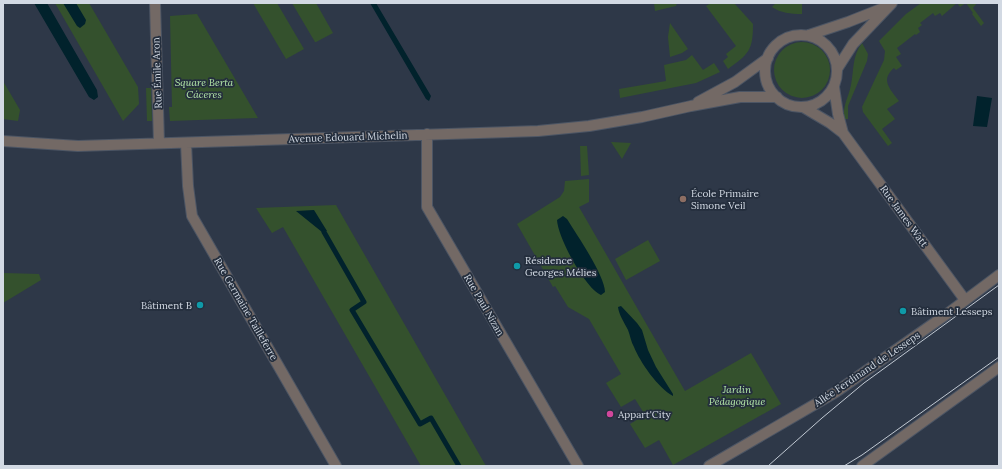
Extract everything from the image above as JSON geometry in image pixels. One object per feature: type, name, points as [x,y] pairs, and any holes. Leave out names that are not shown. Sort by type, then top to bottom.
[{"type":"street","name":"Rue Émile Aron","points":[[155,3],[159,144]]},
{"type":"street","points":[[809,35],[829,47],[836,61],[837,78],[834,87],[821,101],[803,107],[792,106],[777,98],[766,79],[766,65],[775,46],[783,40],[798,35],[809,35],[848,22],[891,4]]},
{"type":"street","points":[[837,69],[853,44],[891,4]]},
{"type":"street","name":"Avenue Edouard Michelin","points":[[691,106],[735,82],[768,58]]},
{"type":"street","name":"Rue James Watt","points":[[834,87],[842,133]]},
{"type":"street","name":"Avenue Edouard Michelin","points":[[3,141],[78,146],[538,131],[589,126],[740,97],[777,98]]},
{"type":"street","name":"Rue James Watt","points":[[803,107],[830,123],[842,133],[965,300]]},
{"type":"street","name":"Rue Paul Nizan","points":[[427,134],[427,206],[578,466]]},
{"type":"street","name":"Rue Germaine Tailleferre","points":[[186,143],[188,186],[192,216],[336,466]]},
{"type":"street","name":"Allée Ferdinand de Lesseps","points":[[709,466],[836,392],[999,275]]},
{"type":"street","points":[[862,466],[999,366]]},
{"type":"green space","points":[[55,3],[89,3],[138,87],[139,104],[123,121]]},
{"type":"green space","points":[[253,3],[277,3],[304,49],[286,59]]},
{"type":"green space","points":[[292,3],[316,3],[333,33],[315,42]]},
{"type":"green space","points":[[654,3],[677,3],[676,6],[655,11]]},
{"type":"green space","points":[[711,3],[734,3],[753,24],[751,46],[741,59],[728,69],[723,61],[728,57],[726,54],[736,46],[706,6]]},
{"type":"green space","points":[[776,3],[802,3],[802,14],[779,11],[772,7]]},
{"type":"green space","points":[[921,3],[957,3],[942,16],[940,13],[935,16],[933,13],[920,23],[922,25],[918,28],[920,32],[916,35],[915,34],[897,48],[901,54],[896,57],[902,66],[896,70],[894,68],[890,72],[887,81],[899,101],[887,109],[895,119],[882,129],[892,143],[888,146],[863,112],[862,107],[884,60],[885,51],[879,41],[906,14]]},
{"type":"green space","points":[[957,3],[966,3],[960,7]]},
{"type":"green space","points":[[966,3],[977,3],[973,8],[984,23],[981,26],[972,14],[973,13]]},
{"type":"green space","name":"Square Berta Cáceres","points":[[197,14],[258,118],[170,121],[169,107],[172,107],[170,16]]},
{"type":"green space","points":[[670,23],[688,49],[682,53],[670,57],[668,37]]},
{"type":"green space","points":[[802,42],[813,44],[822,50],[828,59],[830,70],[828,81],[822,90],[813,96],[802,98],[791,96],[782,90],[776,81],[774,70],[776,59],[782,50],[791,44]]},
{"type":"green space","points":[[862,43],[868,54],[867,61],[848,106],[848,119],[844,119],[844,109],[851,85],[856,53]]},
{"type":"green space","points":[[692,55],[703,70],[714,63],[720,72],[696,83],[620,98],[619,89],[666,81],[664,65],[686,60]]},
{"type":"green space","points":[[3,81],[20,110],[18,121],[3,119]]},
{"type":"green space","points":[[146,88],[151,88],[152,121],[147,121]]},
{"type":"green space","points":[[611,142],[631,143],[622,159]]},
{"type":"green space","points":[[580,146],[587,146],[589,175],[581,176]]},
{"type":"green space","name":"Jardin Pédagogique","points":[[589,179],[589,202],[579,207],[685,391],[751,353],[781,404],[673,465],[659,440],[645,448],[630,424],[645,415],[635,399],[621,407],[606,383],[621,374],[589,319],[568,307],[555,286],[553,287],[517,224],[560,197],[564,191],[565,181]]},
{"type":"green space","points":[[336,205],[486,466],[421,466],[283,227],[272,233],[256,208]]},
{"type":"green space","points":[[648,240],[660,261],[626,280],[615,259]]},
{"type":"green space","points":[[4,273],[39,274],[41,280],[3,303]]},
{"type":"water","points":[[34,3],[47,3],[97,90],[98,97],[94,100],[89,97]]},
{"type":"water","points":[[63,3],[76,3],[86,20],[85,24],[80,28],[77,26]]},
{"type":"water","points":[[370,3],[376,3],[431,96],[429,101],[426,99]]},
{"type":"water","points":[[977,96],[992,98],[987,127],[973,126]]},
{"type":"water","points":[[314,210],[327,231],[322,232],[296,211]]},
{"type":"water","points":[[563,216],[567,219],[596,266],[604,285],[605,292],[601,295],[595,291],[580,273],[567,250],[557,220]]},
{"type":"water","points":[[621,306],[642,330],[648,350],[673,396],[661,387],[641,360],[619,313],[618,307]]},
{"type":"waterway","points":[[324,232],[364,302],[352,310],[420,424],[431,418],[459,466]]},
{"type":"tram line","points":[[768,466],[864,383],[999,285]]},
{"type":"tram line","points":[[844,466],[862,455],[999,357]]},
{"type":"place","name":"École Primaire Simone Veil","points":[[683,199]]},
{"type":"place","name":"Résidence Georges Mélies","points":[[517,266]]},
{"type":"place","name":"Bâtiment B","points":[[200,305]]},
{"type":"place","name":"Bâtiment Lesseps","points":[[903,311]]},
{"type":"place","name":"Appart'City","points":[[610,414]]}]
